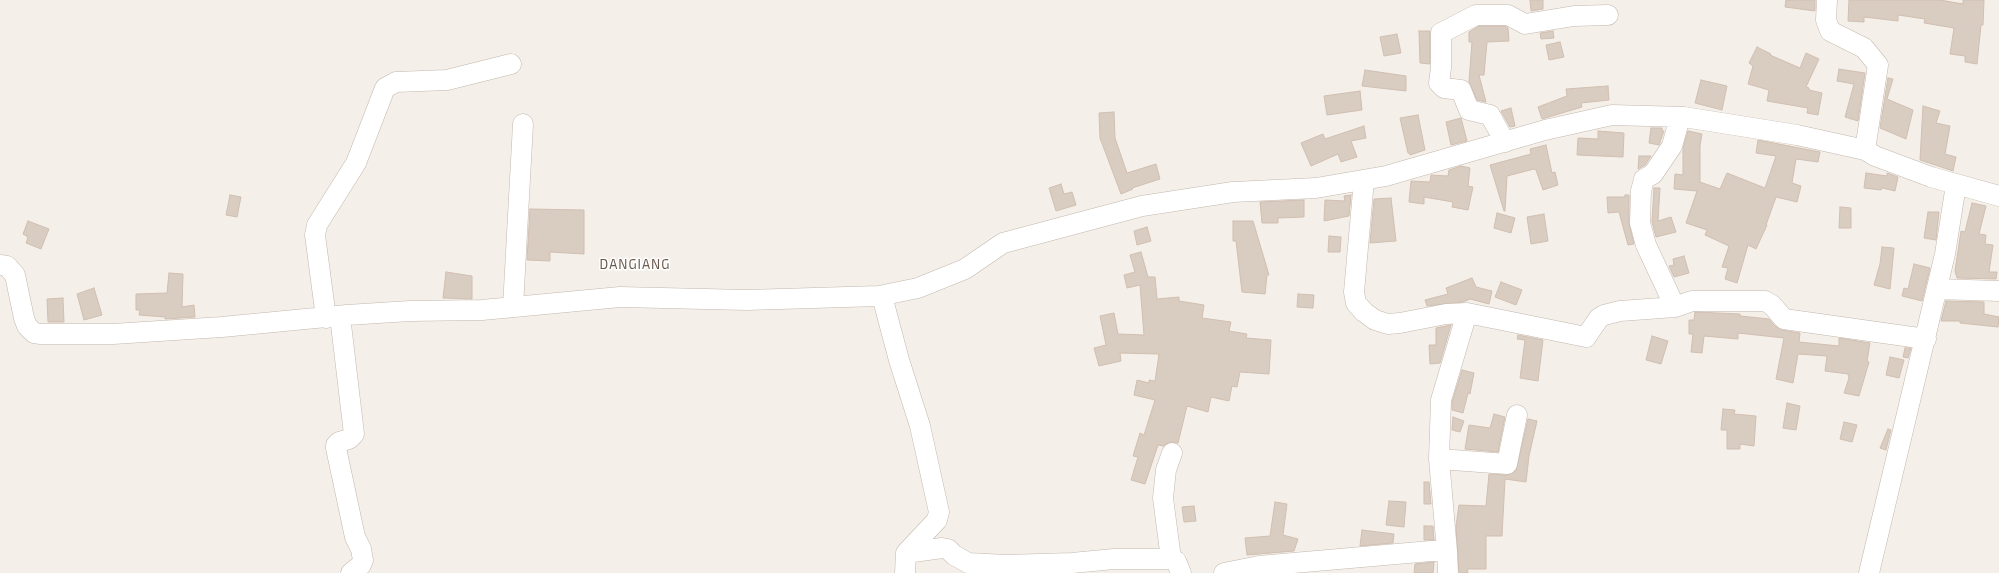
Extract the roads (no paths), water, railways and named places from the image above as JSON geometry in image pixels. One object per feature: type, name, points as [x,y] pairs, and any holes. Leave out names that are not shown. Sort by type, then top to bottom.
[{"type":"street","points":[[1827,0],[1826,20],[1830,31],[1864,48],[1878,65],[1865,150]]},
{"type":"street","points":[[1505,142],[1490,115],[1469,110],[1461,90],[1444,88],[1439,83],[1441,68],[1441,33],[1476,15],[1508,15],[1525,24],[1574,16],[1608,15]]},
{"type":"street","points":[[351,573],[360,565],[362,560],[361,549],[355,537],[336,445],[339,442],[350,439],[354,434],[333,317],[315,235],[317,225],[356,163],[385,88],[396,82],[446,80],[511,64]]},
{"type":"street","points":[[0,265],[7,266],[15,275],[27,326],[34,333],[41,334],[113,334],[410,311],[482,310],[620,297],[747,300],[882,296],[918,288],[965,269],[1003,243],[1142,206],[1233,192],[1316,188],[1386,176],[1545,130],[1612,115],[1680,117],[1797,135],[1865,150],[1875,156],[1956,184],[1999,196]]},
{"type":"street","points":[[1675,307],[1646,245],[1640,223],[1641,190],[1644,180],[1653,174],[1672,146],[1680,117]]},
{"type":"street","points":[[513,307],[522,124]]},
{"type":"street","points":[[1364,180],[1354,292],[1356,303],[1364,312],[1375,320],[1388,324],[1446,314],[1467,313],[1586,337],[1596,322],[1604,315],[1620,311],[1675,307],[1692,301],[1765,301],[1772,305],[1784,319],[1926,339]]},
{"type":"street","points":[[1869,573],[1937,290],[1945,254],[1956,184]]},
{"type":"street","points":[[1937,290],[1999,291]]},
{"type":"street","points":[[882,296],[899,360],[920,426],[939,512],[937,520],[906,553],[905,573]]},
{"type":"street","points":[[1448,573],[1439,459],[1440,413],[1442,391],[1467,313]]},
{"type":"street","points":[[1439,459],[1507,464],[1517,415]]},
{"type":"street","points":[[906,553],[942,548],[948,549],[968,563],[1006,565],[1072,563],[1114,559],[1176,566],[1163,498],[1166,470],[1172,453]]},
{"type":"street","points":[[1224,573],[1259,566],[1446,551]]},
{"type":"district","name":"DANGIANG","points":[[635,265]]}]
